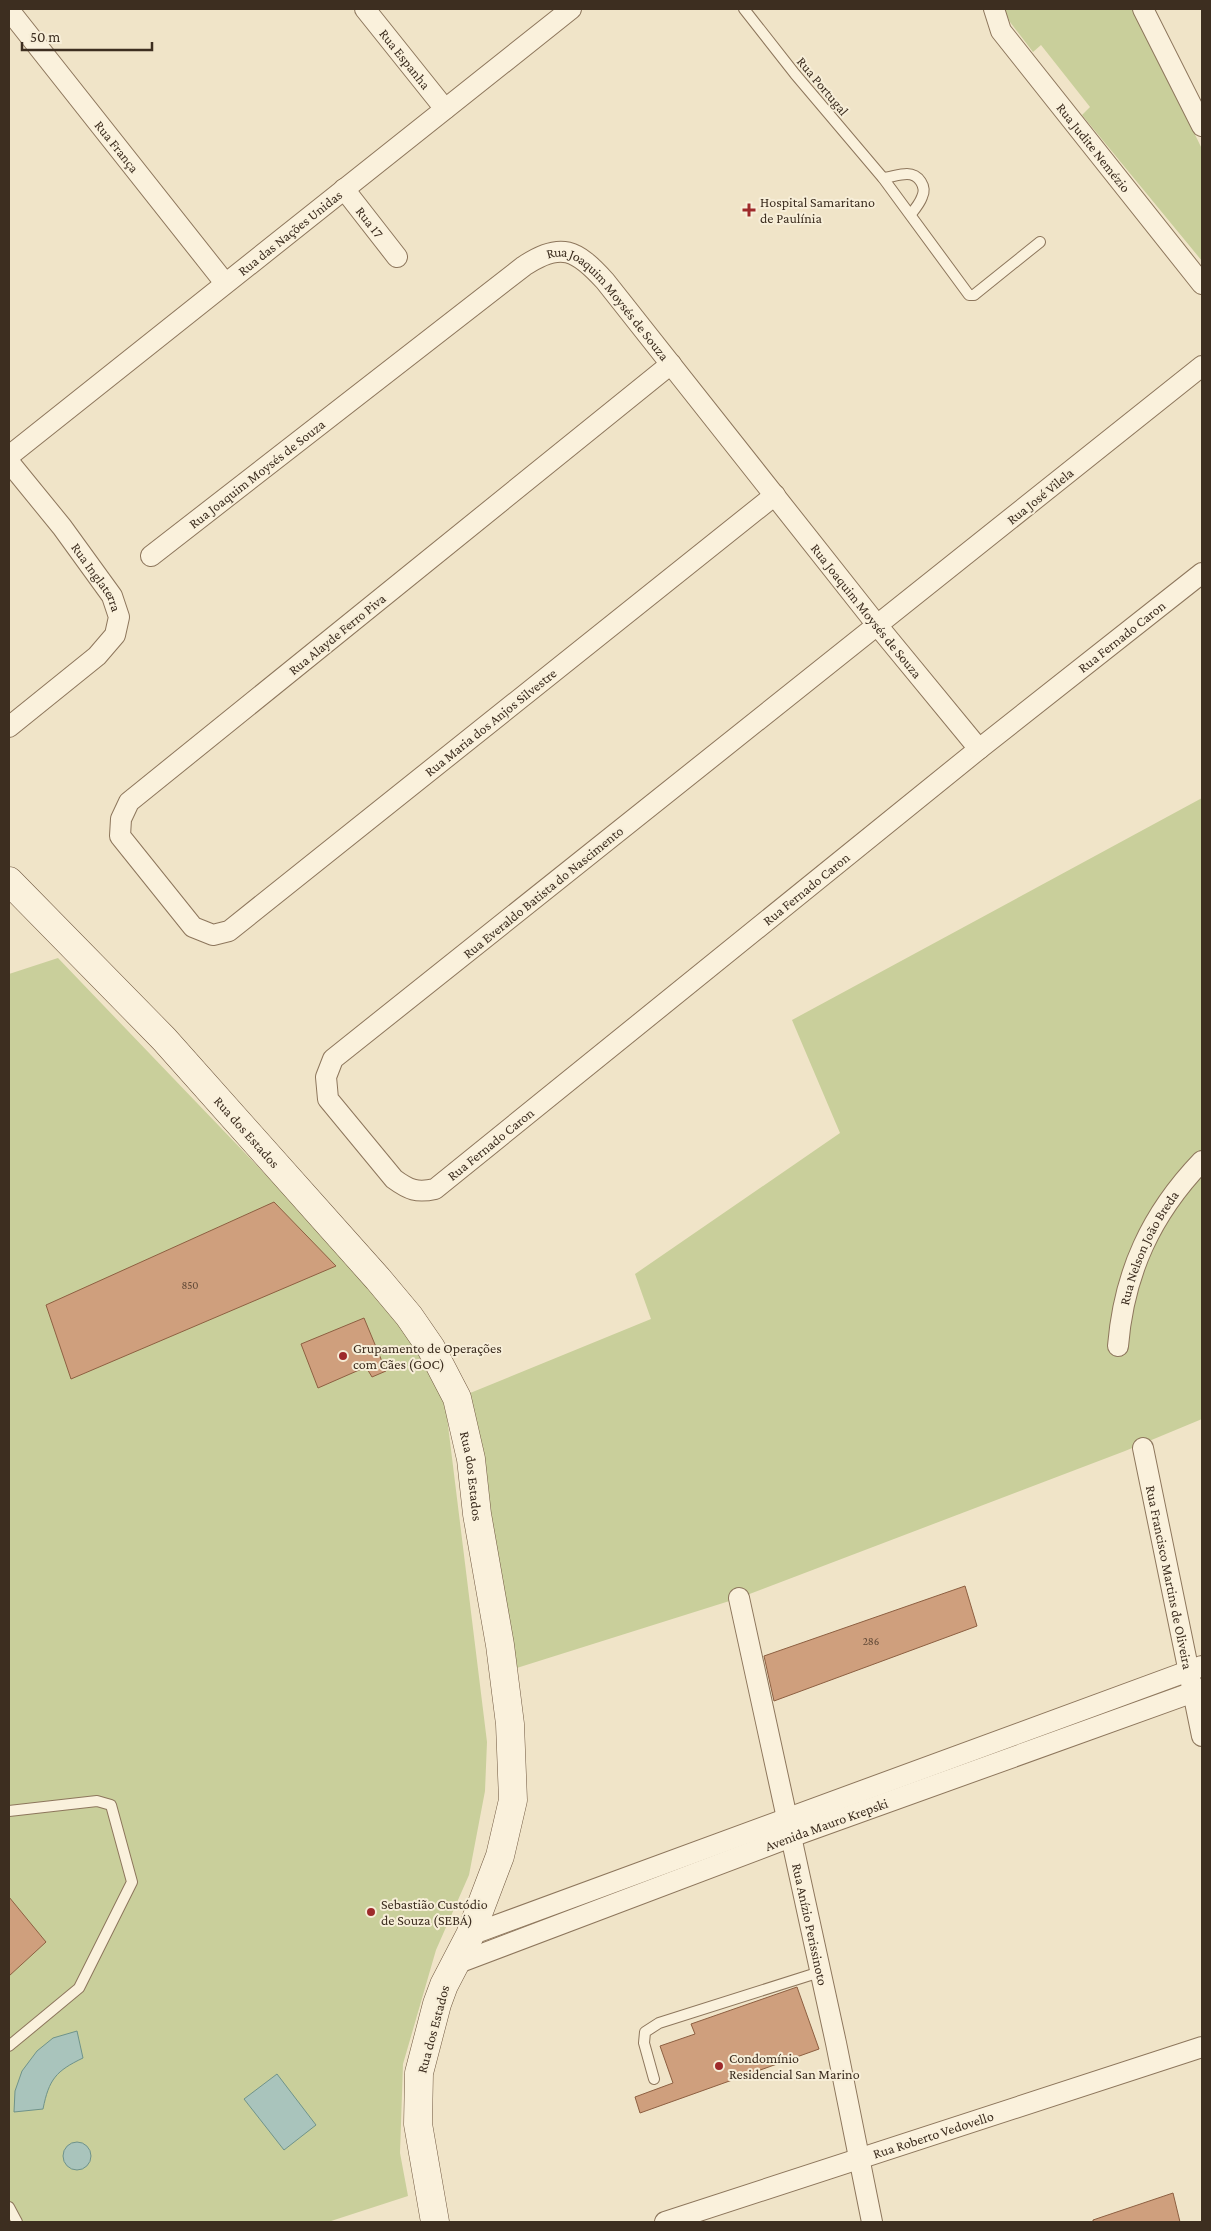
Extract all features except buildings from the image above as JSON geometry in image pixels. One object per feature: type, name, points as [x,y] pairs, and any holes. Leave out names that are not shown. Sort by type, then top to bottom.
[{"type":"street","name":"Rua Espanha","points":[[365,9],[445,109]]},
{"type":"street","name":"Rua das Nações Unidas","points":[[9,456],[571,9]]},
{"type":"street","name":"Rua Judite Nemézio","points":[[994,9],[1001,31],[1202,284]]},
{"type":"street","points":[[1143,9],[1202,126]]},
{"type":"street","name":"Rua França","points":[[9,10],[225,283]]},
{"type":"street","name":"Rua 17","points":[[344,189],[398,256]]},
{"type":"street","name":"Rua Joaquim Moysés de Souza","points":[[151,556],[539,256],[560,251],[578,254],[605,281],[877,625],[979,749]]},
{"type":"street","name":"Rua Alayde Ferro Piva","points":[[201,932],[193,927],[120,836],[121,819],[129,802],[671,364]]},
{"type":"street","name":"Rua José Vilela","points":[[877,625],[1202,366]]},
{"type":"street","name":"Rua Inglaterra","points":[[9,462],[62,527],[112,596],[119,617],[116,635],[97,656],[9,727]]},
{"type":"street","name":"Rua Maria dos Anjos Silvestre","points":[[201,932],[213,935],[229,931],[775,495]]},
{"type":"street","name":"Rua Fernado Caron","points":[[405,1187],[421,1192],[435,1189],[979,749],[1202,573]]},
{"type":"street","name":"Rua Everaldo Batista do Nascimento","points":[[405,1187],[394,1179],[328,1099],[326,1077],[333,1059],[877,625]]},
{"type":"street","name":"Rua dos Estados","points":[[9,881],[164,1039],[378,1279],[409,1316],[431,1348],[457,1398],[471,1459],[479,1524],[500,1645],[510,1724],[513,1800],[500,1856],[470,1935],[436,2004],[419,2073],[418,2124],[435,2222]]},
{"type":"street","name":"Rua Nelson João Breda","points":[[1118,1346],[1120,1318],[1129,1279],[1156,1220],[1182,1183],[1202,1161]]},
{"type":"street","name":"Rua Francisco Martins de Oliveira","points":[[1143,1448],[1195,1669],[1202,1736]]},
{"type":"street","name":"Rua Anízio Perissinoto","points":[[740,1598],[872,2222]]},
{"type":"street","name":"Avenida Mauro Krepski","points":[[454,1965],[789,1827],[1195,1669]]},
{"type":"street","name":"Avenida Mauro Krepski","points":[[470,1935],[1197,1691]]},
{"type":"street","name":"Rua Roberto Vedovello","points":[[665,2222],[1202,2047]]},
{"type":"lane","name":"Rua Portugal","points":[[744,9],[795,74],[883,178],[969,295],[974,294],[1040,242]]},
{"type":"lane","points":[[883,178],[907,174],[915,175],[920,180],[924,187],[923,196],[911,214]]},
{"type":"lane","points":[[9,1811],[97,1801],[111,1805],[132,1882],[79,1988],[9,2046]]},
{"type":"lane","points":[[654,2079],[644,2043],[645,2032],[650,2028],[658,2023],[820,1972]]},
{"type":"lane","points":[[9,2206],[16,2222]]},
{"type":"green space","points":[[1004,9],[1134,9],[1202,149],[1202,261],[1082,115],[1090,107],[1041,45],[1033,52],[1010,22]]},
{"type":"green space","points":[[1202,798],[1202,1419],[1125,1451],[739,1598],[504,1672],[453,1400],[651,1319],[635,1274],[840,1133],[792,1020]]},
{"type":"green space","points":[[58,958],[380,1294],[437,1383],[446,1409],[487,1742],[485,1791],[469,1875],[436,1950],[403,2064],[400,2153],[408,2196],[328,2222],[9,2222],[9,974]]},
{"type":"water","points":[[77,2031],[83,2058],[66,2067],[55,2077],[48,2090],[43,2109],[14,2112],[15,2091],[22,2071],[37,2051],[53,2038]]},
{"type":"water","points":[[277,2074],[316,2125],[284,2150],[244,2099]]},
{"type":"water","points":[[77,2142],[87,2146],[91,2156],[87,2166],[77,2170],[67,2166],[63,2156],[67,2146]]},
{"type":"place","name":"Hospital Samaritano de Paulínia","points":[[749,210]]},
{"type":"place","name":"Grupamento de Operações com Cães (GOC)","points":[[343,1356]]},
{"type":"place","name":"Sebastião Custódio de Souza (SEBÁ)","points":[[371,1912]]},
{"type":"place","name":"Condomínio Residencial San Marino","points":[[719,2066]]}]
